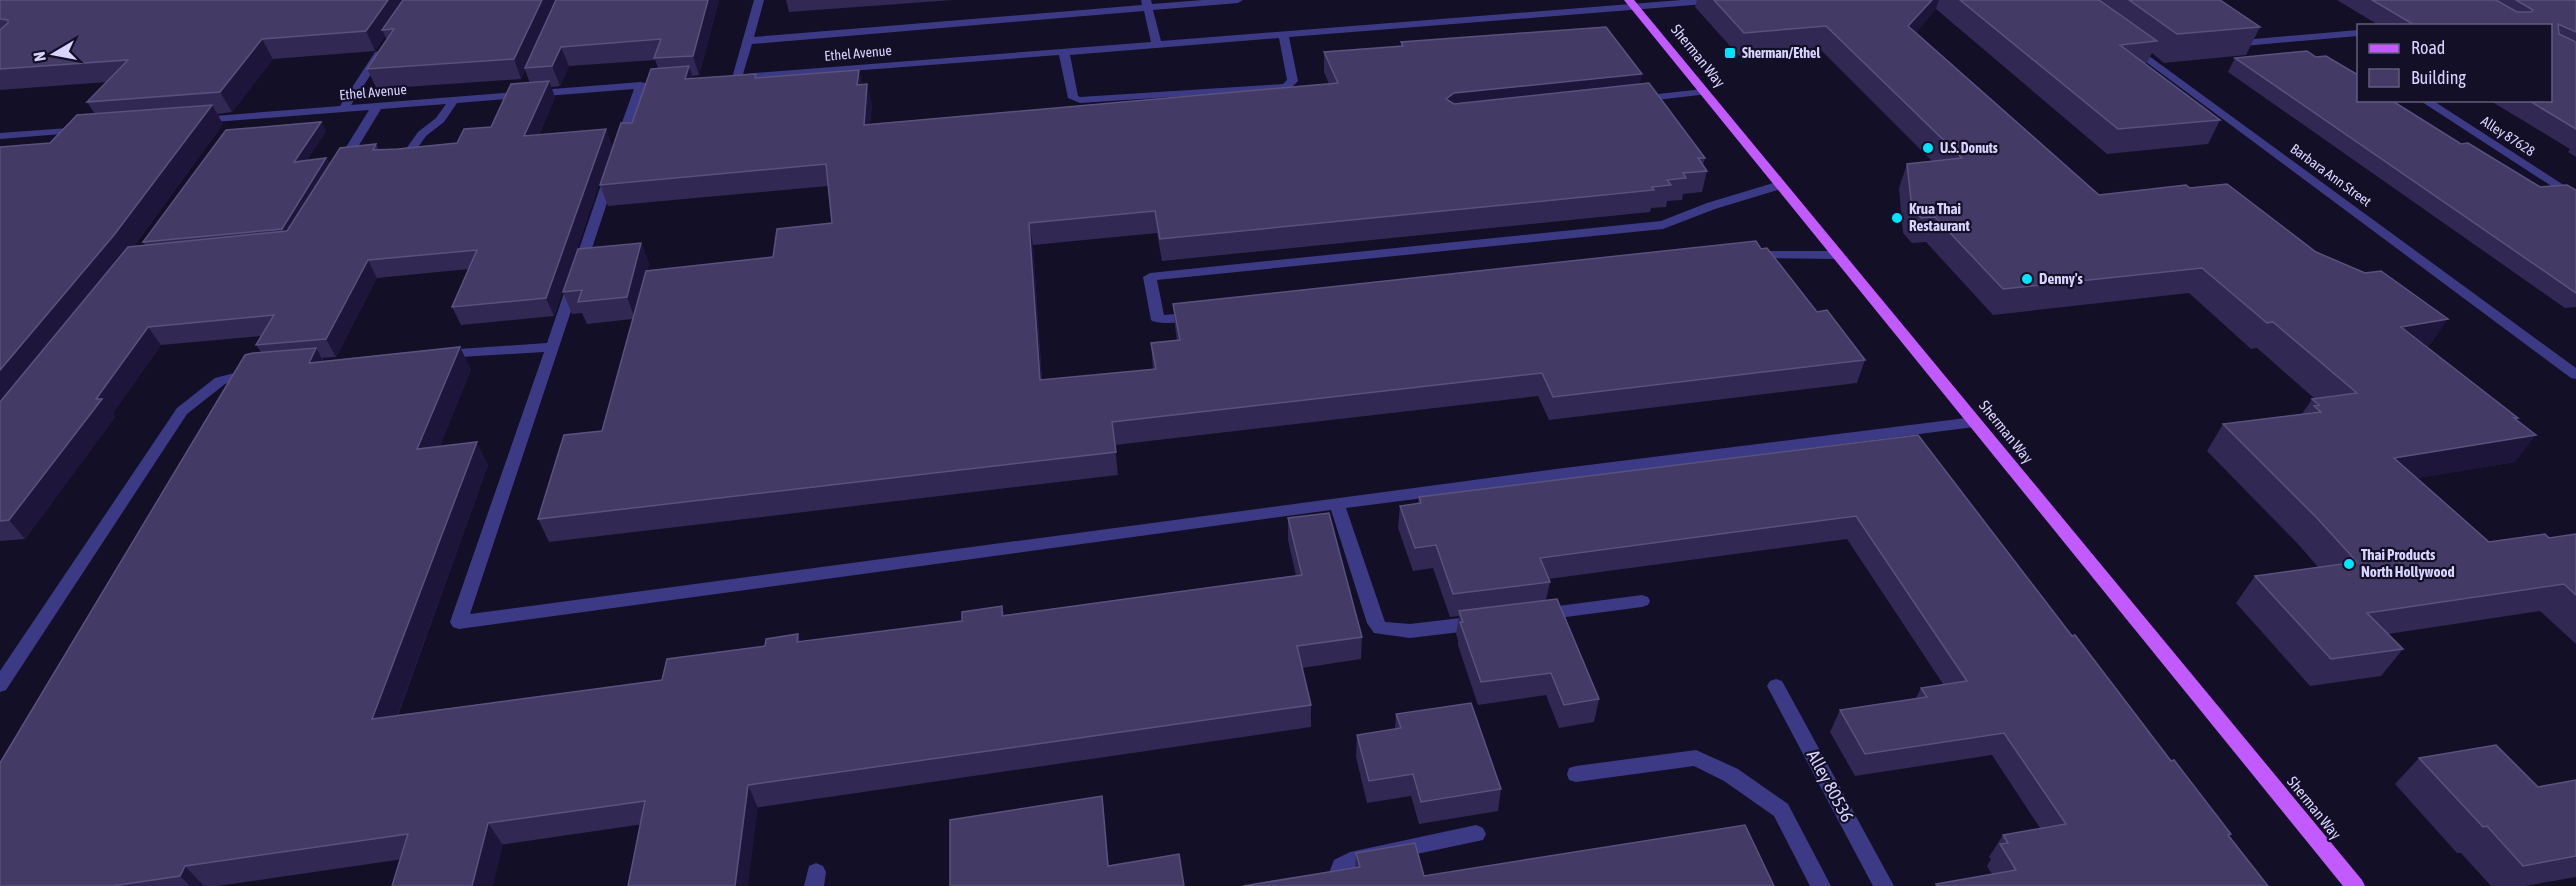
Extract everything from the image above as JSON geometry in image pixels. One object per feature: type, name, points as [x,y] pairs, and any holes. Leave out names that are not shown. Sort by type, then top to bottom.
[{"type":"main road","name":"Sherman Way","points":[[1632,3],[2355,886]]},
{"type":"street","points":[[759,0],[747,41],[1147,4],[1238,0]]},
{"type":"street","name":"Ethel Avenue","points":[[747,41],[732,78],[1283,34],[1632,3],[1718,0]]},
{"type":"street","points":[[1147,4],[1157,44]]},
{"type":"street","points":[[2243,43],[2357,33]]},
{"type":"street","points":[[1064,52],[1073,98],[1080,100],[1286,87],[1293,81],[1283,34]]},
{"type":"street","name":"Barbara Ann Street","points":[[2125,41],[2576,375]]},
{"type":"street","points":[[343,109],[384,46]]},
{"type":"street","name":"Ethel Avenue","points":[[191,121],[236,122],[524,91],[662,84]]},
{"type":"street","points":[[641,85],[459,622],[1337,503],[1974,422]]},
{"type":"street","points":[[1625,101],[1704,92]]},
{"type":"street","points":[[402,162],[422,134],[440,120],[454,100]]},
{"type":"street","name":"Alley 87628","points":[[2427,102],[2576,198]]},
{"type":"street","points":[[335,175],[377,106]]},
{"type":"street","points":[[0,136],[96,129]]},
{"type":"street","points":[[1206,315],[1158,320],[1150,277],[1663,225],[1711,206],[1780,185]]},
{"type":"street","points":[[1742,256],[1838,255]]},
{"type":"street","points":[[424,355],[552,347]]},
{"type":"street","points":[[0,685],[182,411],[220,381],[267,369]]},
{"type":"street","points":[[1337,503],[1368,602],[1380,628],[1410,631],[1495,621]]},
{"type":"street","points":[[1529,616],[1642,602]]},
{"type":"street","name":"Alley 80536","points":[[1776,686],[1884,886]]},
{"type":"street","points":[[1576,774],[1696,758],[1731,775],[1781,810],[1821,886]]},
{"type":"street","points":[[1341,886],[1339,873],[1341,866],[1358,858],[1476,834]]},
{"type":"building","points":[[0,0],[388,0],[366,31],[262,39],[220,92],[87,102],[128,60],[0,69],[0,30],[8,23],[8,20],[0,19]]},
{"type":"building","points":[[403,0],[542,0],[514,59],[367,69],[394,29],[382,30]]},
{"type":"building","points":[[556,0],[708,0],[693,56],[654,58],[661,39],[561,47],[552,66],[525,68]]},
{"type":"building","points":[[1714,0],[1932,0],[1908,26],[2099,195],[2186,185],[2190,188],[2227,184],[2316,252],[2365,273],[2381,271],[2448,319],[2401,327],[2518,418],[2514,418],[2536,435],[2394,458],[2489,542],[2545,534],[2549,538],[2576,534],[2576,595],[2564,584],[2367,613],[2403,649],[2331,659],[2255,576],[2357,562],[2316,517],[2223,424],[2321,412],[2314,406],[2319,405],[2312,399],[2357,393],[2273,322],[2267,323],[2202,268],[2003,289],[1935,217],[1921,218],[1912,208],[1907,164],[1962,158],[1826,26],[1744,33]]},
{"type":"building","points":[[1960,0],[2099,0],[2157,41],[2120,45],[2220,120],[2118,129]]},
{"type":"building","points":[[2129,0],[2220,0],[2260,27],[2177,34]]},
{"type":"building","points":[[2372,0],[2496,0],[2517,12],[2531,12],[2533,10],[2516,0],[2576,0],[2576,32],[2558,24],[2559,34],[2576,42],[2576,129],[2531,102],[2552,102],[2552,24],[2413,24]]},
{"type":"building","points":[[1606,27],[1642,74],[1454,93],[1446,99],[1454,104],[1649,83],[1705,158],[1698,158],[1707,171],[1683,173],[1686,178],[1667,180],[1671,185],[1652,187],[1654,190],[1160,239],[1155,211],[1029,223],[1040,380],[1156,369],[1151,343],[1180,340],[1173,304],[1756,241],[1761,249],[1767,248],[1817,312],[1827,310],[1865,360],[1553,397],[1542,373],[1112,422],[1116,452],[538,519],[564,435],[602,431],[646,271],[773,257],[777,229],[832,223],[826,164],[600,185],[621,123],[632,123],[651,69],[689,66],[685,79],[756,74],[755,78],[859,70],[857,85],[867,84],[864,125],[1338,83],[1324,52],[1403,46],[1401,42]]},
{"type":"building","points":[[2307,51],[2316,57],[2326,56],[2357,74],[2357,102],[2394,102],[2461,144],[2468,143],[2540,187],[2567,185],[2576,190],[2576,293],[2235,58]]},
{"type":"building","points":[[549,81],[524,136],[606,129],[546,298],[452,307],[477,250],[368,260],[326,339],[256,345],[274,315],[148,327],[96,399],[102,399],[9,520],[0,521],[0,402],[128,247],[287,231],[340,148],[376,144],[373,150],[398,149],[457,143],[464,129],[491,127],[511,84]]},
{"type":"building","points":[[212,105],[114,235],[0,370],[0,147],[50,143],[77,115]]},
{"type":"building","points":[[321,122],[294,162],[326,158],[282,229],[143,242],[226,130]]},
{"type":"building","points":[[641,243],[627,297],[578,302],[582,290],[563,292],[578,249]]},
{"type":"building","points":[[460,347],[417,449],[477,442],[372,719],[662,680],[667,659],[765,646],[766,639],[798,634],[797,642],[962,621],[962,612],[1002,606],[1002,616],[1302,575],[1288,518],[1329,513],[1362,637],[1297,646],[1311,705],[748,785],[735,886],[628,886],[645,801],[488,823],[472,886],[392,886],[408,834],[185,866],[180,876],[112,886],[0,886],[0,763],[245,355],[316,348],[309,363]]},
{"type":"building","points":[[1918,435],[2072,636],[2075,635],[2171,761],[2174,760],[2268,886],[1938,886],[1936,884],[2016,870],[2000,844],[2008,843],[2003,835],[2066,824],[2004,733],[1865,754],[1840,710],[1927,697],[1921,688],[1967,681],[1856,516],[1540,558],[1550,582],[1453,594],[1436,545],[1415,548],[1400,506],[1421,503],[1419,497]]},
{"type":"building","points":[[1557,599],[1599,699],[1564,705],[1551,673],[1481,682],[1460,622],[1463,622],[1459,611]]},
{"type":"building","points":[[1471,703],[1501,789],[1421,802],[1413,774],[1369,781],[1357,735],[1401,728],[1396,714]]},
{"type":"building","points":[[2496,745],[2538,787],[2576,780],[2576,856],[2523,866],[2487,826],[2483,827],[2419,758]]},
{"type":"building","points":[[1102,796],[1108,866],[1179,854],[1184,886],[950,886],[950,820]]},
{"type":"building","points":[[1745,825],[1774,886],[1243,886],[1360,867],[1356,853],[1415,843],[1424,876]]},
{"type":"place","name":"Sherman/Ethel","points":[[1730,53]]},
{"type":"place","name":"U.S. Donuts","points":[[1928,148]]},
{"type":"place","name":"Krua Thai Restaurant","points":[[1897,218]]},
{"type":"place","name":"Denny's","points":[[2027,279]]},
{"type":"place","name":"Thai Products North Hollywood","points":[[2349,564]]}]
